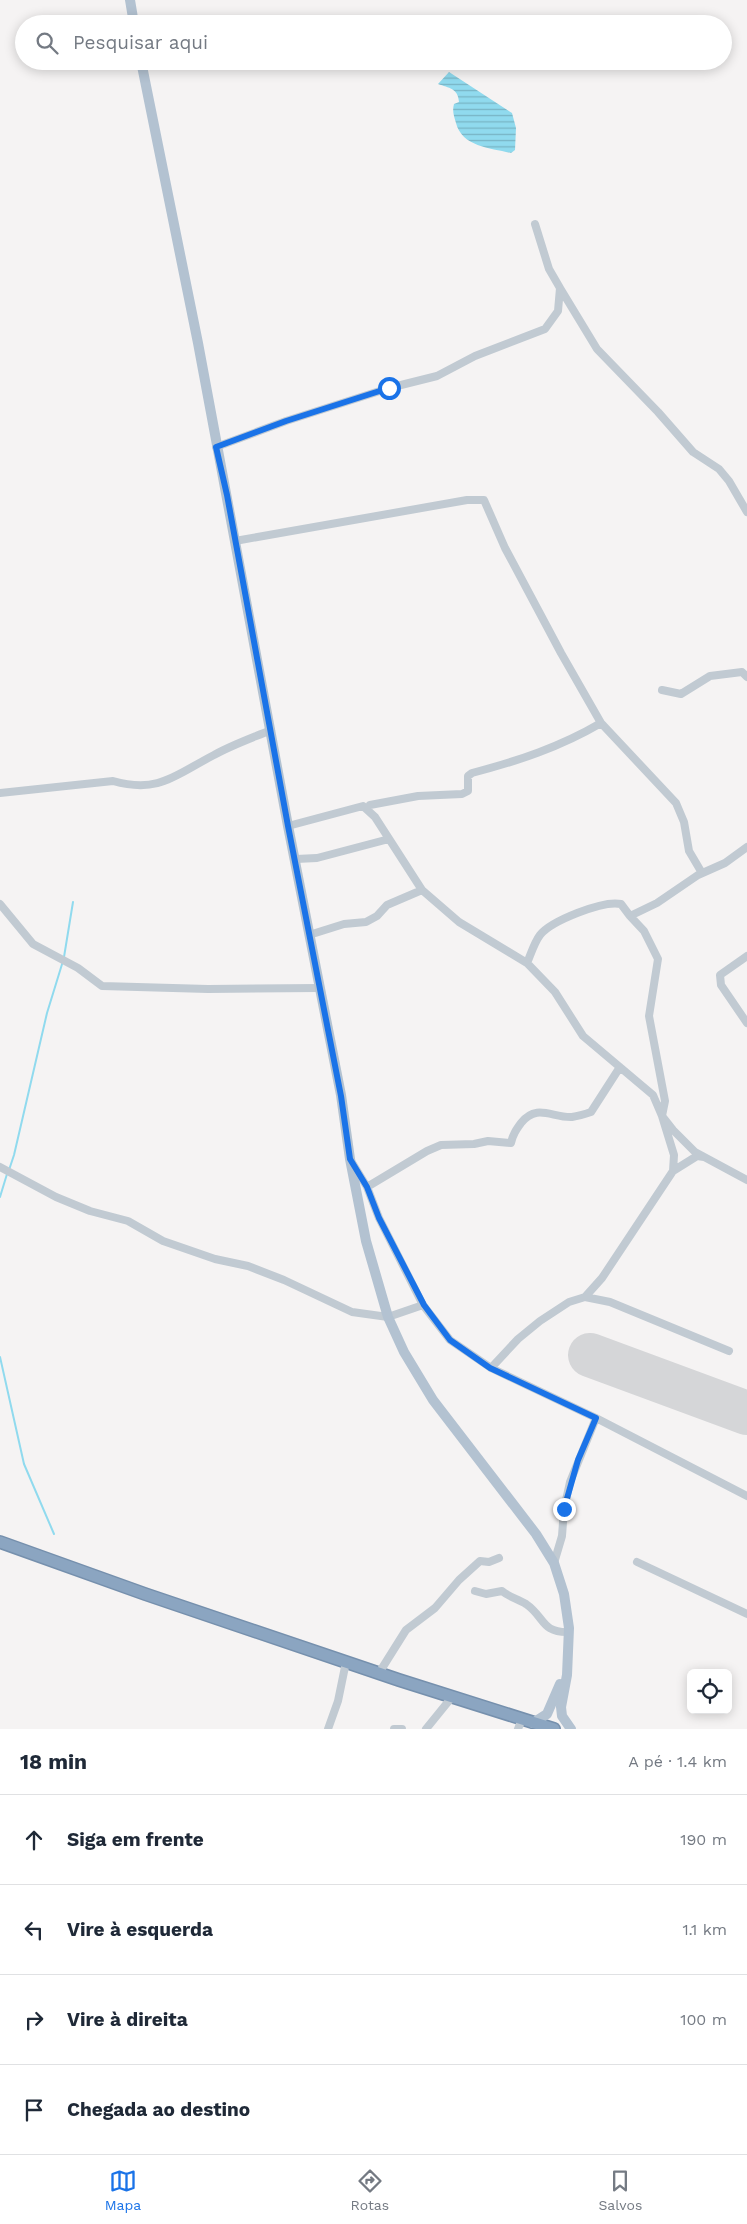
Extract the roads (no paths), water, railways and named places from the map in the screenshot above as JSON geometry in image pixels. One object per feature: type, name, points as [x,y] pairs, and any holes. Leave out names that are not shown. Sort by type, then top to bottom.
[{"type":"highway","points":[[0,1542],[452,1697],[520,1724],[533,1723],[554,1729]]},
{"type":"main road","points":[[130,0],[132,15]]},
{"type":"main road","points":[[143,70],[198,344],[288,826],[341,1096],[350,1159],[373,1270],[388,1317],[404,1352],[433,1400],[536,1534],[554,1563],[564,1594],[569,1632],[567,1665],[561,1707],[562,1716],[570,1729]]},
{"type":"main road","points":[[533,1723],[547,1714],[567,1665]]},
{"type":"street","points":[[535,224],[550,269],[597,349],[658,412],[692,452],[718,469],[729,481],[747,512]]},
{"type":"street","points":[[216,447],[286,421],[389,388],[437,376],[475,356],[545,329],[558,311],[560,288]]},
{"type":"street","points":[[235,541],[467,500],[484,500],[505,548],[601,723],[676,803],[684,822],[689,851],[702,873]]},
{"type":"street","points":[[662,690],[681,694],[710,676],[745,674]]},
{"type":"street","points":[[370,805],[418,796],[462,794],[468,791],[468,776],[472,773],[516,762],[564,744],[601,723]]},
{"type":"street","points":[[1,791],[113,781],[130,786],[154,785],[182,775],[214,755],[271,730]]},
{"type":"street","points":[[288,826],[363,806],[374,818],[422,890],[459,922],[527,963],[555,992],[583,1036],[653,1095],[662,1116],[674,1155],[673,1171]]},
{"type":"street","points":[[296,860],[317,858],[389,840]]},
{"type":"street","points":[[630,916],[657,903],[702,873],[725,862],[747,847]]},
{"type":"street","points":[[309,935],[344,924],[366,922],[377,916],[387,905],[422,890]]},
{"type":"street","points":[[527,963],[539,936],[561,918],[612,903],[621,904],[644,931],[658,959],[658,971],[651,995],[649,1016],[665,1101],[662,1116],[672,1130],[695,1152],[747,1180]]},
{"type":"street","points":[[0,904],[33,944],[78,968],[102,986],[208,989],[319,988]]},
{"type":"street","points":[[747,956],[720,974],[721,985],[747,1023]]},
{"type":"street","points":[[367,1187],[427,1151],[441,1145],[474,1144],[488,1141],[511,1143],[514,1131],[526,1117],[534,1112],[540,1111],[571,1117],[591,1112],[620,1067]]},
{"type":"street","points":[[585,1297],[602,1278],[673,1171],[697,1156],[707,1158]]},
{"type":"street","points":[[350,1159],[367,1187],[379,1218],[424,1305],[450,1340],[490,1368],[596,1418],[747,1496]]},
{"type":"street","points":[[0,1167],[56,1197],[90,1211],[128,1221],[163,1240],[215,1259],[248,1266],[352,1312],[388,1317],[424,1305]]},
{"type":"street","points":[[490,1368],[518,1340],[540,1322],[569,1302],[585,1297],[610,1302],[729,1351]]},
{"type":"street","points":[[554,1563],[562,1536],[564,1509],[570,1482],[596,1418]]},
{"type":"street","points":[[379,1673],[406,1630],[435,1608],[459,1580],[480,1561],[490,1562],[499,1558]]},
{"type":"street","points":[[637,1562],[747,1614]]},
{"type":"street","points":[[475,1591],[486,1594],[502,1591],[524,1603],[550,1630],[569,1632]]},
{"type":"street","points":[[332,1657],[342,1676],[341,1690]]},
{"type":"street","points":[[328,1729],[341,1690],[346,1662]]},
{"type":"street","points":[[426,1729],[452,1697]]},
{"type":"street","points":[[394,1729],[402,1729]]},
{"type":"water","points":[[449,72],[512,113],[516,128],[515,150],[511,153],[486,148],[464,137],[459,131],[453,114],[454,104],[459,102],[457,94],[452,89],[438,84]]},
{"type":"waterway","points":[[64,957],[73,902]]},
{"type":"waterway","points":[[9,1170],[47,1013],[63,961]]},
{"type":"waterway","points":[[0,1197],[7,1174]]},
{"type":"waterway","points":[[0,1357],[24,1464],[54,1534]]}]
